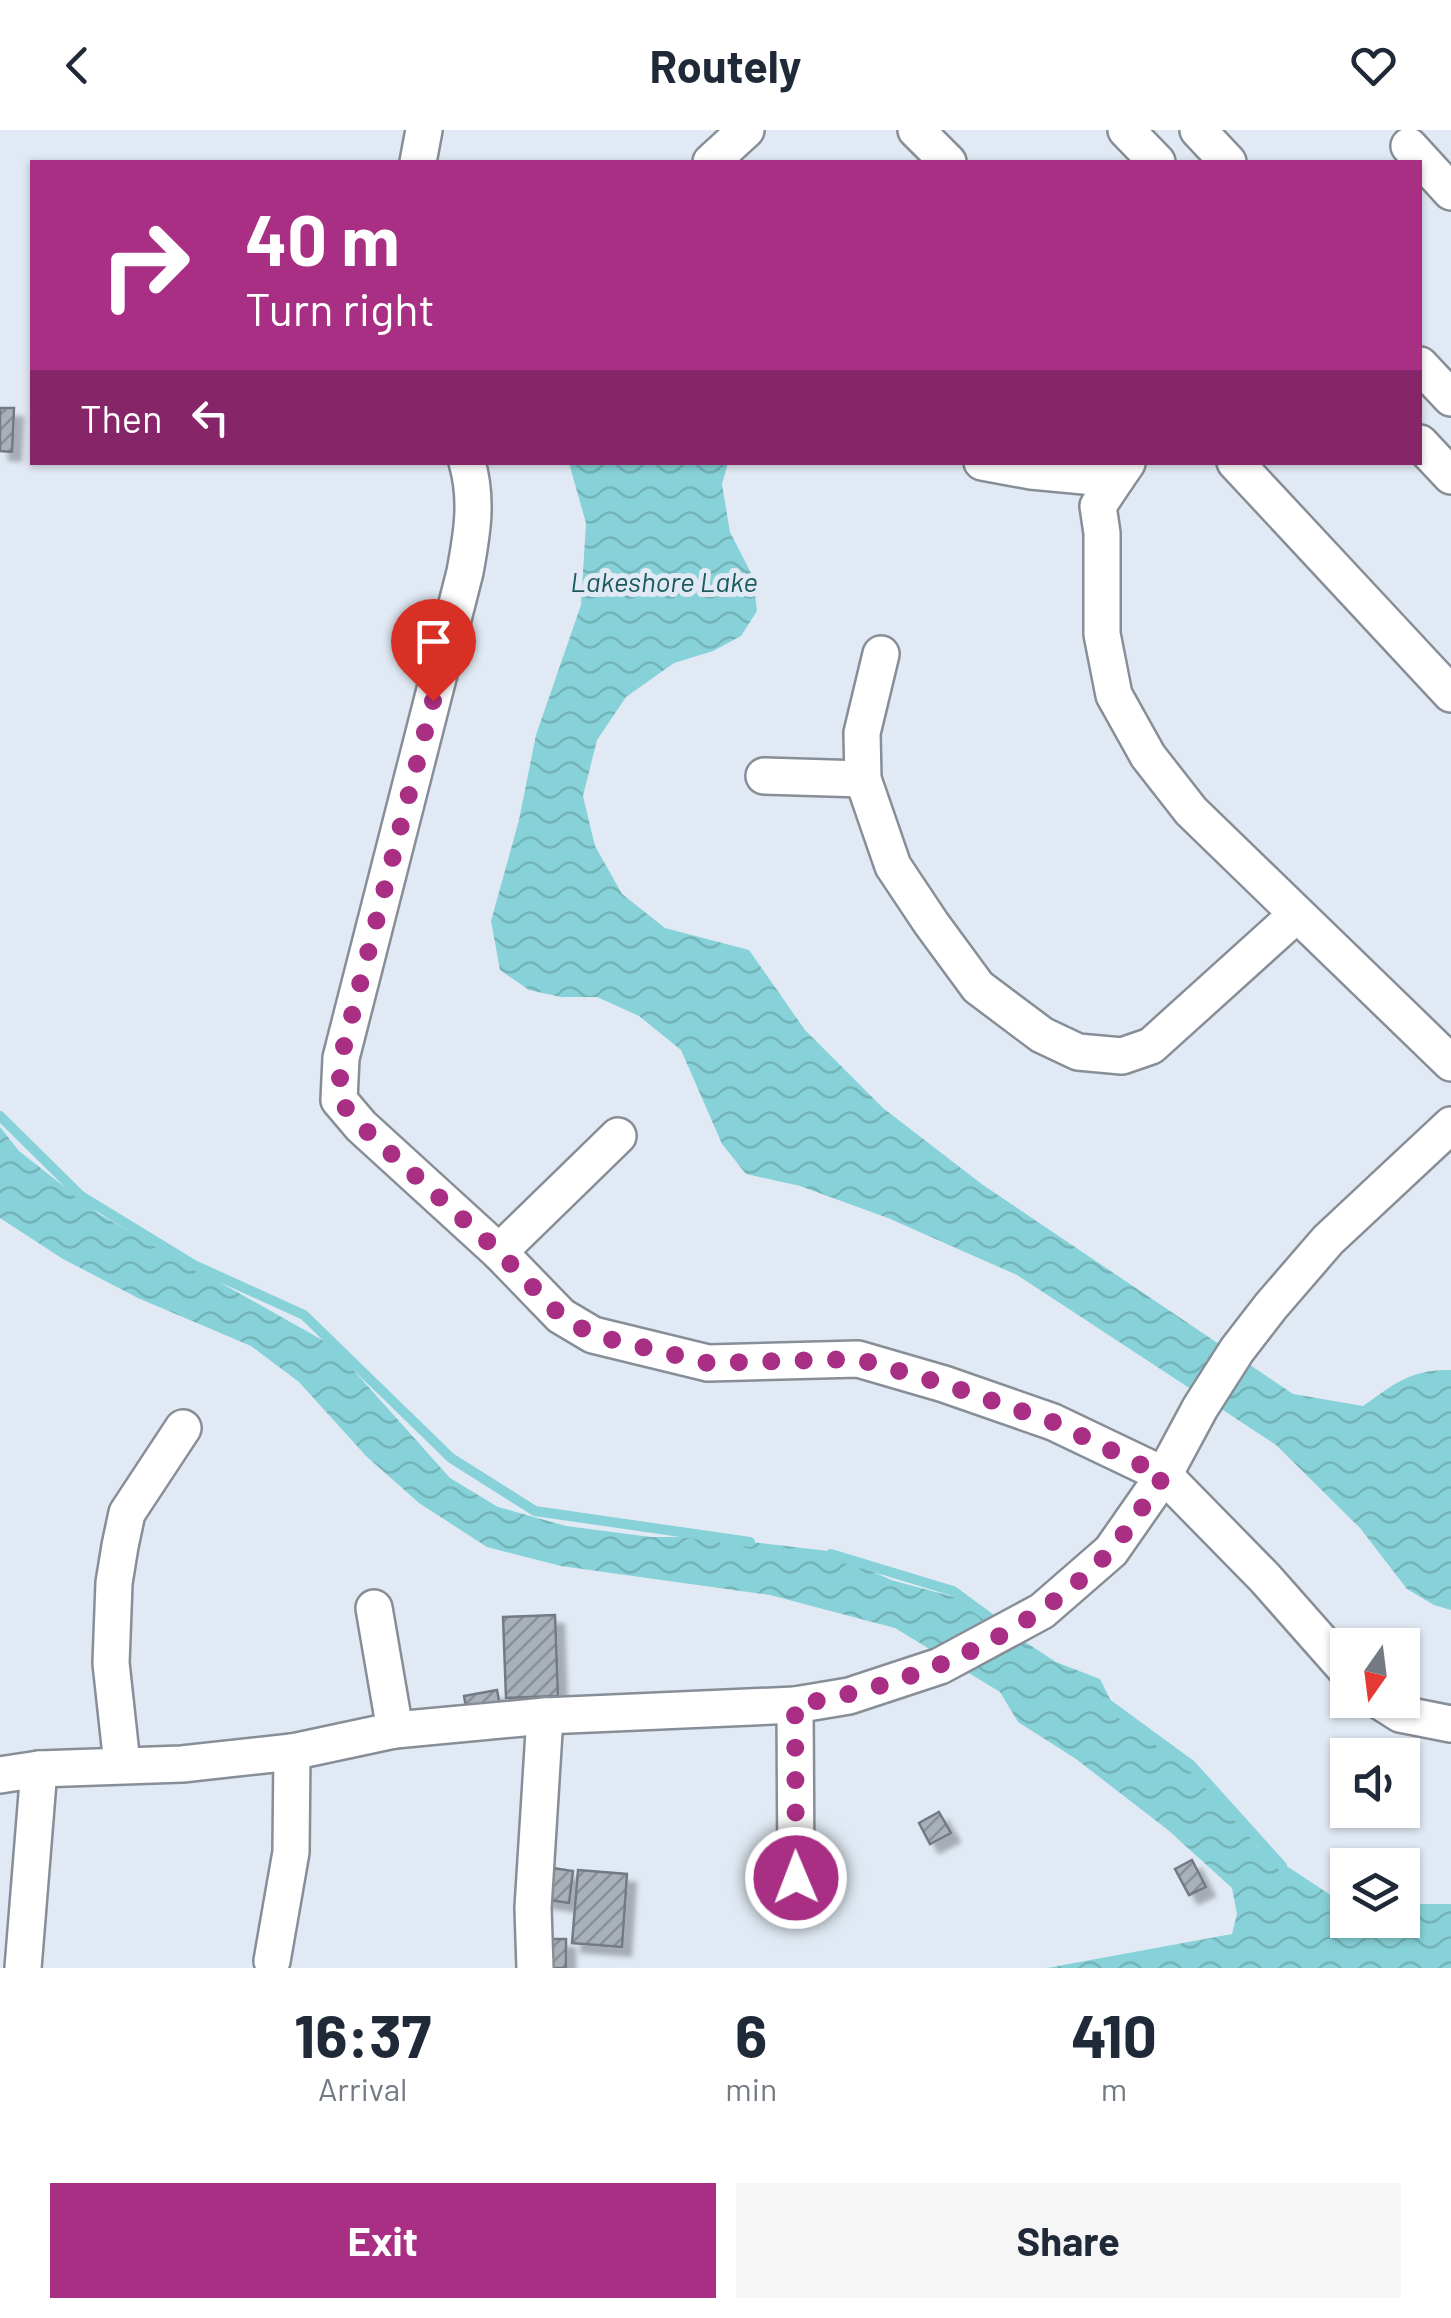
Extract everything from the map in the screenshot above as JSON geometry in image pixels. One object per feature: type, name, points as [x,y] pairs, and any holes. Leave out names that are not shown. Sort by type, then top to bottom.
[{"type":"street","points":[[418,160],[424,130]]},
{"type":"street","points":[[713,160],[746,130]]},
{"type":"street","points":[[916,130],[946,160]]},
{"type":"street","points":[[1126,130],[1155,160]]},
{"type":"street","points":[[1198,130],[1226,160]]},
{"type":"street","points":[[1410,146],[1451,192]]},
{"type":"street","points":[[1422,367],[1451,398]]},
{"type":"street","points":[[1422,445],[1451,476]]},
{"type":"street","points":[[468,465],[474,486],[474,523],[465,572],[341,1058],[339,1100],[361,1126],[499,1252],[561,1316],[593,1335],[708,1363],[858,1359],[1053,1422],[1164,1476],[1265,1578],[1330,1652]]},
{"type":"street","points":[[998,465],[1031,471],[1122,471]]},
{"type":"street","points":[[1238,465],[1451,694]]},
{"type":"street","points":[[1122,471],[1098,506],[1102,534],[1102,634],[1114,695],[1148,756],[1191,811],[1451,1063]]},
{"type":"street","points":[[882,654],[862,733],[864,779],[893,866],[978,987],[1042,1035],[1078,1052],[1122,1056],[1151,1046],[1296,915]]},
{"type":"street","points":[[764,776],[864,779]]},
{"type":"street","points":[[0,1775],[39,1769],[182,1764],[292,1752],[395,1730],[544,1716],[795,1705],[849,1696],[940,1666],[1042,1611],[1111,1550],[1164,1476],[1237,1350],[1328,1240],[1451,1125]]},
{"type":"street","points":[[499,1252],[618,1136]]},
{"type":"street","points":[[122,1764],[112,1663],[114,1583],[120,1546],[127,1513],[183,1428]]},
{"type":"street","points":[[374,1608],[395,1730]]},
{"type":"street","points":[[795,1705],[796,1878]]},
{"type":"street","points":[[535,1968],[532,1908],[544,1716]]},
{"type":"street","points":[[1420,1718],[1451,1724]]},
{"type":"street","points":[[272,1961],[291,1852],[292,1752]]},
{"type":"street","points":[[22,1968],[39,1769]]},
{"type":"water","name":"Lakeshore Lake","points":[[570,465],[727,465],[722,484],[730,532],[753,577],[757,611],[741,636],[713,651],[674,663],[626,697],[597,740],[583,796],[595,846],[622,894],[665,928],[749,950],[805,1030],[883,1108],[983,1185],[1293,1394],[1363,1406],[1414,1375],[1451,1370],[1451,1610],[1407,1589],[1360,1528],[1276,1445],[1017,1275],[888,1218],[800,1186],[746,1174],[722,1144],[681,1050],[639,1016],[597,997],[561,997],[529,990],[500,970],[491,921],[519,820],[536,735],[581,605],[586,523]]},
{"type":"water","points":[[0,1127],[19,1151],[99,1214],[331,1345],[450,1478],[498,1507],[566,1526],[828,1551],[891,1580],[958,1598],[1056,1662],[1100,1679],[1116,1711],[1198,1775],[1258,1847],[1330,1895],[1330,1938],[1420,1938],[1420,1904],[1451,1904],[1451,1968],[1047,1968],[1232,1934],[1237,1914],[1232,1888],[1168,1830],[1076,1759],[1018,1722],[1000,1692],[895,1628],[770,1595],[561,1566],[487,1547],[419,1503],[366,1456],[299,1382],[251,1346],[138,1298],[63,1259],[0,1218]]},
{"type":"building","points":[[0,408],[14,408],[12,452],[0,451]]},
{"type":"building","points":[[555,1615],[558,1696],[506,1698],[503,1617]]},
{"type":"building","points":[[497,1690],[501,1711],[468,1717],[464,1696]]},
{"type":"building","points":[[939,1812],[951,1833],[930,1844],[919,1823]]},
{"type":"building","points":[[1192,1860],[1206,1887],[1189,1895],[1175,1869]]},
{"type":"building","points":[[546,1867],[573,1871],[569,1903],[542,1899]]},
{"type":"building","points":[[578,1870],[627,1874],[622,1947],[572,1943]]},
{"type":"building","points":[[543,1939],[566,1939],[566,1968],[544,1968]]},
{"type":"waterway","points":[[0,1116],[81,1196],[194,1265],[304,1315],[451,1458],[535,1511],[750,1542]]},
{"type":"waterway","points":[[831,1554],[953,1591],[998,1624]]},
{"type":"waterway","points":[[1105,1702],[1191,1765],[1282,1866]]},
{"type":"route","points":[[433,701],[341,1058],[339,1100],[361,1126],[499,1252],[561,1316],[593,1335],[708,1363],[858,1359],[1053,1422],[1164,1476],[1111,1550],[1042,1611],[940,1666],[849,1696],[795,1705],[796,1878]]}]
